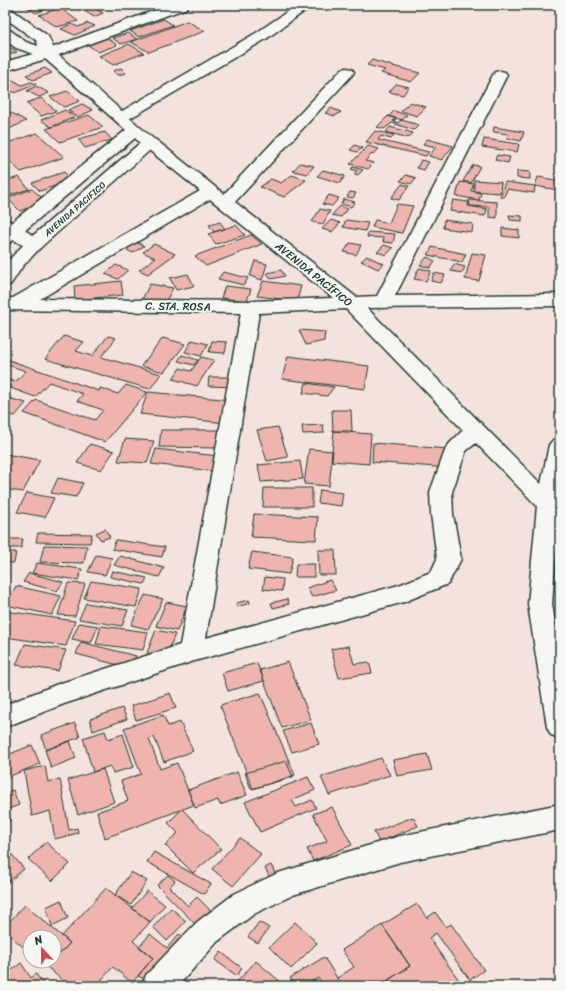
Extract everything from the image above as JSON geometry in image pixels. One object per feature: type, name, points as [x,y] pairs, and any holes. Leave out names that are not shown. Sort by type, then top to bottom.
[{"type":"street","points":[[122,117],[260,36],[306,5]]},
{"type":"street","points":[[5,67],[48,54],[178,6]]},
{"type":"street","points":[[5,11],[43,38],[48,54]]},
{"type":"street","points":[[5,33],[21,45],[48,54]]},
{"type":"street","name":"AVENIDA PACÍFICO","points":[[48,54],[122,117],[150,144],[352,303],[554,511]]},
{"type":"street","points":[[225,203],[347,72]]},
{"type":"street","points":[[383,302],[500,75]]},
{"type":"street","name":"AVENIDA PACIFICO","points":[[7,231],[135,130]]},
{"type":"street","name":"AVENIDA PACIFICO","points":[[5,280],[15,264],[34,244],[150,144]]},
{"type":"street","points":[[11,304],[211,192]]},
{"type":"street","points":[[7,231],[34,244]]},
{"type":"street","name":"C. STA. ROSA","points":[[11,304],[251,307],[383,302],[560,300]]},
{"type":"street","points":[[191,652],[251,307]]},
{"type":"street","points":[[5,716],[58,695],[191,652],[404,593],[440,578],[449,559],[442,514],[441,492],[457,448],[476,430]]},
{"type":"street","points":[[560,445],[554,511],[540,604],[560,728]]},
{"type":"street","points":[[157,986],[207,932],[244,904],[288,883],[400,849],[560,817]]},
{"type":"building","points":[[23,5],[56,5],[36,13]]},
{"type":"building","points":[[74,5],[86,5],[89,7],[81,10]]},
{"type":"building","points":[[93,7],[103,13],[94,17],[83,10]]},
{"type":"building","points":[[60,8],[78,21],[57,27],[39,15]]},
{"type":"building","points":[[164,19],[173,25],[139,37],[130,31]]},
{"type":"building","points":[[187,21],[205,31],[149,52],[131,42]]},
{"type":"building","points":[[88,23],[95,26],[75,35],[61,29],[71,24],[78,27]]},
{"type":"building","points":[[128,33],[137,39],[121,44],[112,38]]},
{"type":"building","points":[[107,38],[117,45],[98,52],[88,45]]},
{"type":"building","points":[[5,44],[17,52],[5,56]]},
{"type":"building","points":[[129,44],[144,53],[113,65],[99,56]]},
{"type":"building","points":[[372,60],[420,73],[411,82],[381,73],[385,70],[367,65]]},
{"type":"building","points":[[45,68],[52,73],[33,80],[26,75]]},
{"type":"building","points":[[121,68],[126,73],[118,75],[113,71]]},
{"type":"building","points":[[11,79],[22,85],[31,82],[36,84],[15,93],[5,87],[5,82]]},
{"type":"building","points":[[396,84],[409,87],[403,95],[389,92]]},
{"type":"building","points":[[36,86],[49,93],[39,97],[27,91]]},
{"type":"building","points":[[67,91],[80,101],[64,107],[50,97]]},
{"type":"building","points":[[41,98],[56,111],[41,116],[26,103]]},
{"type":"building","points":[[410,102],[426,107],[417,116],[401,111]]},
{"type":"building","points":[[82,104],[93,110],[78,117],[68,110]]},
{"type":"building","points":[[331,108],[341,112],[335,116],[325,113]]},
{"type":"building","points":[[65,110],[75,117],[51,127],[41,120]]},
{"type":"building","points":[[394,111],[407,115],[402,120],[389,116]]},
{"type":"building","points":[[10,112],[26,121],[5,131],[5,114]]},
{"type":"building","points":[[89,115],[103,127],[60,142],[46,129]]},
{"type":"building","points":[[388,116],[396,119],[393,121],[398,123],[401,120],[419,125],[414,130],[392,123],[384,129],[377,127]]},
{"type":"building","points":[[390,127],[413,133],[409,138],[386,132]]},
{"type":"building","points":[[494,127],[524,132],[521,141],[507,138],[508,134],[493,132]]},
{"type":"building","points":[[375,131],[394,135],[391,139],[381,136],[378,140],[429,152],[426,156],[366,142]]},
{"type":"building","points":[[105,132],[112,140],[85,148],[78,139]]},
{"type":"building","points":[[37,133],[64,157],[21,172],[5,157],[5,144]]},
{"type":"building","points":[[427,139],[453,146],[442,160],[429,156],[436,147],[423,144]]},
{"type":"building","points":[[484,139],[519,144],[517,152],[482,147]]},
{"type":"building","points":[[355,145],[362,148],[357,152],[350,150]]},
{"type":"building","points":[[368,146],[379,149],[365,161],[374,163],[368,169],[350,164]]},
{"type":"building","points":[[497,155],[510,157],[508,163],[495,160]]},
{"type":"building","points":[[421,160],[429,162],[424,170],[417,168]]},
{"type":"building","points":[[300,163],[314,166],[307,174],[293,171]]},
{"type":"building","points":[[473,165],[480,166],[471,183],[463,181]]},
{"type":"building","points":[[353,167],[363,170],[358,175],[354,174],[357,171],[351,169]]},
{"type":"building","points":[[323,170],[345,176],[340,183],[317,176]]},
{"type":"building","points":[[517,171],[530,172],[530,179],[517,178]]},
{"type":"building","points":[[64,172],[72,180],[40,191],[32,183]]},
{"type":"building","points":[[292,175],[306,180],[284,197],[260,187],[271,179],[281,183]]},
{"type":"building","points":[[406,175],[416,178],[411,184],[400,181]]},
{"type":"building","points":[[19,177],[29,189],[7,196],[5,193],[5,181]]},
{"type":"building","points":[[538,177],[560,181],[558,190],[535,186]]},
{"type":"building","points":[[474,180],[501,182],[500,193],[474,191]]},
{"type":"building","points":[[460,182],[474,184],[471,191],[481,193],[479,200],[456,196]]},
{"type":"building","points":[[505,182],[535,186],[534,193],[507,189],[504,197],[500,197]]},
{"type":"building","points":[[402,184],[409,186],[399,200],[391,198]]},
{"type":"building","points":[[32,189],[46,201],[20,211],[7,198]]},
{"type":"building","points":[[350,192],[356,193],[353,198],[347,197]]},
{"type":"building","points":[[329,195],[339,198],[332,206],[322,204]]},
{"type":"building","points":[[344,199],[355,202],[351,207],[341,204]]},
{"type":"building","points":[[453,200],[469,202],[468,206],[487,209],[485,216],[450,211]]},
{"type":"building","points":[[469,200],[497,202],[497,218],[489,217],[489,207],[470,206]]},
{"type":"building","points":[[397,204],[413,206],[402,233],[372,227],[375,220],[389,223]]},
{"type":"building","points":[[340,206],[348,209],[341,217],[332,215]]},
{"type":"building","points":[[320,209],[330,211],[323,224],[312,222]]},
{"type":"building","points":[[509,215],[522,216],[522,221],[510,220]]},
{"type":"building","points":[[331,220],[340,223],[332,232],[322,229]]},
{"type":"building","points":[[346,220],[368,223],[365,231],[343,227]]},
{"type":"building","points":[[444,220],[473,224],[472,232],[443,228]]},
{"type":"building","points":[[220,222],[225,229],[214,232],[209,225]]},
{"type":"building","points":[[236,225],[245,235],[216,244],[208,234]]},
{"type":"building","points":[[502,228],[519,230],[519,238],[502,236]]},
{"type":"building","points":[[368,232],[395,234],[393,243],[383,242],[384,238],[367,237]]},
{"type":"building","points":[[251,235],[262,244],[206,266],[195,256]]},
{"type":"building","points":[[132,240],[144,246],[133,253],[121,247]]},
{"type":"building","points":[[350,243],[361,245],[356,255],[344,252]]},
{"type":"building","points":[[154,244],[175,254],[148,274],[139,270],[155,258],[143,252]]},
{"type":"building","points":[[384,245],[393,248],[386,255],[377,252]]},
{"type":"building","points":[[432,247],[466,254],[462,262],[428,255]]},
{"type":"building","points":[[472,253],[486,255],[479,281],[465,279]]},
{"type":"building","points":[[367,256],[384,264],[378,269],[361,261]]},
{"type":"building","points":[[427,257],[435,261],[430,268],[420,265]]},
{"type":"building","points":[[255,261],[267,264],[262,280],[250,276]]},
{"type":"building","points":[[454,264],[465,267],[462,273],[451,271]]},
{"type":"building","points":[[116,265],[128,270],[118,279],[105,274]]},
{"type":"building","points":[[419,268],[431,271],[426,281],[414,279]]},
{"type":"building","points":[[281,270],[285,276],[271,279],[267,273]]},
{"type":"building","points":[[223,272],[248,278],[244,285],[218,279]]},
{"type":"building","points":[[434,273],[445,275],[441,283],[431,281]]},
{"type":"building","points":[[188,274],[194,286],[176,290],[170,278]]},
{"type":"building","points":[[121,281],[123,295],[75,300],[74,286]]},
{"type":"building","points":[[263,281],[301,286],[297,301],[257,296]]},
{"type":"building","points":[[150,284],[173,288],[165,303],[142,299]]},
{"type":"building","points":[[225,286],[251,289],[247,301],[221,298]]},
{"type":"building","points":[[299,330],[325,332],[324,341],[306,345]]},
{"type":"building","points":[[64,336],[84,342],[76,351],[92,356],[108,336],[116,338],[101,357],[161,374],[150,389],[45,359]]},
{"type":"building","points":[[163,338],[185,344],[164,372],[141,366]]},
{"type":"building","points":[[192,340],[208,344],[201,356],[185,352]]},
{"type":"building","points":[[212,341],[227,342],[225,353],[209,352]]},
{"type":"building","points":[[182,355],[198,360],[194,365],[178,361]]},
{"type":"building","points":[[288,356],[369,366],[365,389],[282,379]]},
{"type":"building","points":[[201,357],[214,360],[197,386],[173,379],[180,368],[191,371]]},
{"type":"building","points":[[6,359],[99,391],[100,388],[118,394],[126,385],[147,392],[105,442],[24,413],[36,400],[95,420],[103,410],[77,401],[83,394],[49,382],[35,397],[5,386],[5,378],[15,382],[26,371],[5,364]]},
{"type":"building","points":[[209,377],[236,377],[235,387],[208,386]]},
{"type":"building","points":[[306,383],[334,387],[327,396],[303,393]]},
{"type":"building","points":[[148,392],[232,400],[226,423],[140,414]]},
{"type":"building","points":[[5,397],[26,403],[15,416],[5,414]]},
{"type":"building","points":[[332,410],[351,410],[352,431],[333,431]]},
{"type":"building","points":[[323,425],[324,433],[303,434],[302,426]]},
{"type":"building","points":[[278,427],[288,457],[267,461],[257,430]]},
{"type":"building","points":[[161,430],[221,430],[220,448],[159,447]]},
{"type":"building","points":[[334,431],[371,434],[369,464],[331,461]]},
{"type":"building","points":[[125,439],[154,441],[147,463],[118,461]]},
{"type":"building","points":[[373,443],[448,449],[448,468],[372,462]]},
{"type":"building","points":[[90,444],[114,451],[101,470],[77,463]]},
{"type":"building","points":[[156,449],[218,456],[214,471],[151,464]]},
{"type":"building","points":[[309,449],[333,451],[329,486],[304,484]]},
{"type":"building","points":[[5,454],[40,460],[23,492],[5,489]]},
{"type":"building","points":[[300,461],[303,479],[261,482],[258,465]]},
{"type":"building","points":[[58,478],[83,483],[76,497],[51,493]]},
{"type":"building","points":[[264,488],[312,488],[312,507],[263,507]]},
{"type":"building","points":[[320,490],[343,493],[341,506],[318,503]]},
{"type":"building","points":[[27,493],[54,498],[45,517],[17,512]]},
{"type":"building","points":[[254,514],[318,517],[316,540],[251,537]]},
{"type":"building","points":[[105,529],[110,537],[101,540],[96,533]]},
{"type":"building","points":[[38,533],[92,534],[90,543],[36,542]]},
{"type":"building","points":[[5,539],[23,539],[21,548],[5,548]]},
{"type":"building","points":[[116,540],[165,547],[162,557],[112,549]]},
{"type":"building","points":[[44,545],[87,546],[84,563],[40,562]]},
{"type":"building","points":[[318,550],[335,550],[336,575],[319,575]]},
{"type":"building","points":[[5,552],[16,552],[14,563],[5,563]]},
{"type":"building","points":[[252,552],[293,557],[289,574],[248,569]]},
{"type":"building","points":[[96,555],[112,558],[105,575],[88,572]]},
{"type":"building","points":[[120,556],[164,568],[159,577],[114,565]]},
{"type":"building","points":[[37,563],[82,569],[78,580],[32,573]]},
{"type":"building","points":[[296,564],[315,564],[314,577],[295,577]]},
{"type":"building","points":[[112,571],[147,578],[144,584],[110,577]]},
{"type":"building","points":[[29,573],[63,582],[57,591],[23,582]]},
{"type":"building","points":[[265,577],[283,579],[282,591],[263,589]]},
{"type":"building","points":[[330,580],[336,590],[312,597],[307,588]]},
{"type":"building","points":[[91,581],[142,589],[136,607],[84,598]]},
{"type":"building","points":[[68,583],[85,584],[75,616],[58,615]]},
{"type":"building","points":[[16,586],[61,596],[52,615],[6,605]]},
{"type":"building","points":[[145,595],[163,599],[148,629],[131,625]]},
{"type":"building","points":[[287,599],[289,604],[273,608],[271,603]]},
{"type":"building","points":[[249,600],[250,603],[237,607],[236,603]]},
{"type":"building","points":[[166,602],[187,606],[177,631],[156,626]]},
{"type":"building","points":[[86,603],[128,610],[122,626],[79,619]]},
{"type":"building","points":[[5,611],[75,621],[66,646],[5,637]]},
{"type":"building","points":[[79,623],[98,626],[91,643],[72,639]]},
{"type":"building","points":[[101,626],[148,632],[143,650],[96,644]]},
{"type":"building","points":[[156,630],[175,634],[166,657],[147,653]]},
{"type":"building","points":[[81,642],[136,656],[130,668],[76,654]]},
{"type":"building","points":[[25,644],[66,650],[58,671],[16,665]]},
{"type":"building","points":[[349,646],[354,664],[369,662],[372,673],[339,678],[331,649]]},
{"type":"building","points":[[288,662],[311,720],[282,728],[260,670]]},
{"type":"building","points":[[257,663],[264,681],[228,691],[222,673]]},
{"type":"building","points":[[170,693],[176,708],[136,720],[131,706]]},
{"type":"building","points":[[260,693],[295,775],[253,789],[220,705]]},
{"type":"building","points":[[122,708],[127,719],[93,731],[90,719]]},
{"type":"building","points":[[163,715],[168,726],[180,722],[193,751],[164,762],[154,737],[149,739],[160,769],[177,763],[194,805],[105,838],[97,812],[128,801],[121,781],[141,774],[124,728]]},
{"type":"building","points":[[75,723],[80,737],[46,750],[41,735]]},
{"type":"building","points":[[311,723],[319,744],[292,752],[283,731]]},
{"type":"building","points":[[105,731],[108,739],[123,734],[134,767],[113,773],[110,766],[93,772],[83,738]]},
{"type":"building","points":[[70,741],[76,758],[51,768],[45,750]]},
{"type":"building","points":[[32,745],[40,764],[5,778],[5,756]]},
{"type":"building","points":[[427,754],[432,770],[397,776],[393,760]]},
{"type":"building","points":[[381,758],[390,775],[329,795],[321,777]]},
{"type":"building","points":[[286,761],[293,777],[251,789],[245,773]]},
{"type":"building","points":[[45,766],[48,782],[60,779],[69,830],[77,828],[78,833],[55,839],[50,811],[32,816],[24,771]]},
{"type":"building","points":[[103,769],[114,802],[78,815],[68,780]]},
{"type":"building","points":[[237,772],[247,795],[220,805],[218,800],[195,808],[188,790]]},
{"type":"building","points":[[308,777],[315,790],[292,800],[296,807],[312,800],[316,808],[260,832],[245,802]]},
{"type":"building","points":[[13,790],[19,805],[6,810],[5,793]]},
{"type":"building","points":[[5,807],[10,821],[5,823]]},
{"type":"building","points":[[332,807],[352,845],[313,861],[307,849],[327,841],[313,814]]},
{"type":"building","points":[[182,809],[221,849],[193,873],[165,845],[178,833],[168,823]]},
{"type":"building","points":[[413,817],[418,826],[379,842],[374,832]]},
{"type":"building","points":[[240,838],[261,854],[233,886],[212,869]]},
{"type":"building","points":[[46,842],[70,864],[52,881],[28,859]]},
{"type":"building","points":[[9,851],[24,869],[5,885],[5,854]]},
{"type":"building","points":[[154,852],[211,884],[204,894],[147,862]]},
{"type":"building","points":[[271,865],[276,875],[270,878],[265,868]]},
{"type":"building","points":[[131,872],[147,881],[131,905],[115,895]]},
{"type":"building","points":[[168,875],[175,881],[169,887],[188,906],[197,897],[213,913],[198,927],[157,885]]},
{"type":"building","points":[[106,888],[150,922],[133,941],[153,958],[132,983],[113,967],[96,986],[69,986],[49,969],[62,969],[62,951],[70,943],[62,936]]},
{"type":"building","points":[[147,891],[165,905],[150,922],[132,908]]},
{"type":"building","points":[[61,900],[68,918],[52,926],[46,907]]},
{"type":"building","points":[[417,904],[427,918],[435,912],[446,927],[451,924],[484,970],[470,980],[436,933],[429,938],[461,983],[457,986],[392,986],[388,980],[410,966],[382,925]]},
{"type":"building","points":[[25,905],[53,929],[22,929],[22,946],[5,931],[5,926]]},
{"type":"building","points":[[171,908],[186,921],[167,941],[153,927]]},
{"type":"building","points":[[259,922],[269,928],[258,943],[248,937]]},
{"type":"building","points":[[295,922],[317,943],[291,969],[269,947]]},
{"type":"building","points":[[382,925],[410,966],[379,986],[342,986],[337,978],[354,967],[342,950]]},
{"type":"building","points":[[150,934],[167,948],[179,934],[191,943],[151,982],[138,976],[153,958],[139,947]]},
{"type":"building","points":[[62,936],[70,943],[62,952]]},
{"type":"building","points":[[221,952],[242,968],[237,976],[215,960]]},
{"type":"building","points":[[324,957],[342,986],[324,986],[318,978],[305,986],[296,986],[290,978]]},
{"type":"building","points":[[256,961],[282,983],[280,986],[237,986],[235,984]]},
{"type":"building","points":[[21,963],[22,969],[25,969],[31,978],[36,974],[45,986],[5,986],[5,975]]}]
